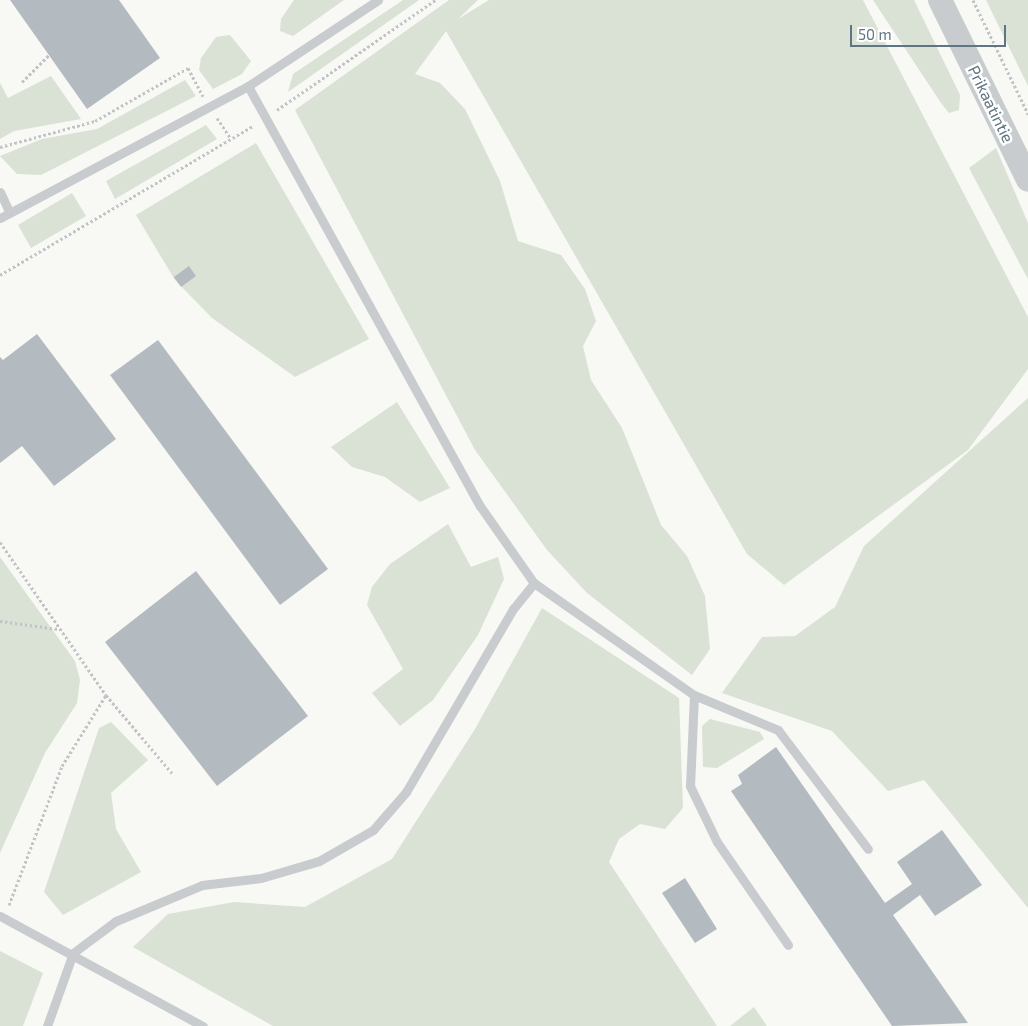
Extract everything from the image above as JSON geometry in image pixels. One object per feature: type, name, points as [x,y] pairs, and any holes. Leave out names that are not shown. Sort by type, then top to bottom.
[{"type":"street","name":"Prikaatintie","points":[[940,0],[1028,180]]},
{"type":"lane","points":[[0,218],[248,86],[378,0]]},
{"type":"lane","points":[[248,86],[480,506],[534,582],[694,695],[778,730],[868,849]]},
{"type":"lane","points":[[0,192],[10,213]]},
{"type":"lane","points":[[47,1026],[73,953],[116,921],[172,895],[202,885],[261,878],[319,861],[373,830],[406,792],[513,609],[534,582]]},
{"type":"lane","points":[[694,695],[690,786],[717,842],[788,945]]},
{"type":"lane","points":[[2,916],[73,953],[203,1026]]},
{"type":"path","points":[[0,276],[266,118],[434,0]]},
{"type":"path","points":[[973,0],[1028,114]]},
{"type":"path","points":[[22,82],[49,55]]},
{"type":"path","points":[[0,147],[95,121],[188,68],[231,140]]},
{"type":"path","points":[[0,542],[58,630],[106,695],[172,773]]},
{"type":"path","points":[[0,621],[58,630]]},
{"type":"path","points":[[2,916],[62,766],[106,695]]},
{"type":"shaded area","points":[[294,0],[344,0],[293,36],[280,31],[281,19]]},
{"type":"shaded area","points":[[403,0],[419,0],[288,92],[293,74]]},
{"type":"shaded area","points":[[449,0],[478,0],[458,19],[489,0],[863,0],[1028,317],[1028,369],[968,450],[784,585],[747,554],[446,31],[415,74],[440,83],[465,109],[500,181],[518,241],[561,255],[585,289],[596,321],[583,346],[591,380],[622,428],[661,525],[687,556],[705,596],[710,649],[692,675],[587,593],[547,550],[475,450],[295,110]]},
{"type":"shaded area","points":[[873,0],[914,0],[960,95],[959,110],[949,113],[941,103]]},
{"type":"shaded area","points":[[986,0],[1028,0],[1028,86]]},
{"type":"shaded area","points":[[230,35],[251,61],[242,74],[213,89],[199,70],[201,58],[216,37]]},
{"type":"shaded area","points":[[51,76],[81,119],[14,131],[0,139],[0,83],[8,98]]},
{"type":"shaded area","points":[[185,80],[196,96],[41,175],[17,174],[0,156],[42,139],[97,129]]},
{"type":"shaded area","points":[[206,125],[217,139],[115,199],[106,181]]},
{"type":"shaded area","points":[[256,143],[369,339],[295,377],[212,318],[175,280],[136,215]]},
{"type":"shaded area","points":[[996,148],[1028,223],[1028,279],[969,168]]},
{"type":"shaded area","points":[[72,193],[86,216],[31,248],[18,225]]},
{"type":"shaded area","points":[[1028,398],[1028,908],[924,780],[888,791],[832,731],[722,693],[762,637],[795,636],[835,607],[864,546]]},
{"type":"shaded area","points":[[397,402],[450,488],[420,502],[385,477],[352,467],[331,447]]},
{"type":"shaded area","points":[[448,524],[471,567],[498,557],[504,579],[478,635],[433,700],[400,726],[372,693],[403,669],[367,605],[372,587],[390,564]]},
{"type":"shaded area","points":[[0,557],[75,661],[80,680],[77,703],[45,753],[0,853]]},
{"type":"shaded area","points":[[542,608],[679,698],[683,808],[665,829],[640,824],[619,839],[609,862],[717,1026],[273,1026],[133,947],[168,914],[234,902],[305,907],[392,859],[475,729]]},
{"type":"shaded area","points":[[710,719],[760,732],[764,739],[717,768],[703,767],[702,726]]},
{"type":"shaded area","points":[[111,722],[148,760],[111,793],[116,829],[141,872],[63,915],[44,892],[99,728]]},
{"type":"shaded area","points":[[0,951],[43,973],[23,1026],[0,1026]]},
{"type":"shaded area","points":[[754,1007],[767,1026],[730,1026]]},
{"type":"building","points":[[10,0],[119,0],[160,58],[87,109]]},
{"type":"building","points":[[189,266],[196,276],[181,287],[174,277]]},
{"type":"building","points":[[37,334],[116,439],[54,486],[22,446],[0,463],[0,357],[3,360]]},
{"type":"building","points":[[158,340],[328,569],[280,605],[110,375]]},
{"type":"building","points":[[196,571],[308,716],[217,786],[105,642]]},
{"type":"building","points":[[776,747],[885,903],[912,884],[897,862],[942,830],[982,885],[935,916],[920,895],[893,915],[968,1023],[892,1026],[731,791],[742,784],[738,775]]},
{"type":"building","points":[[685,878],[717,929],[695,943],[662,893]]}]
